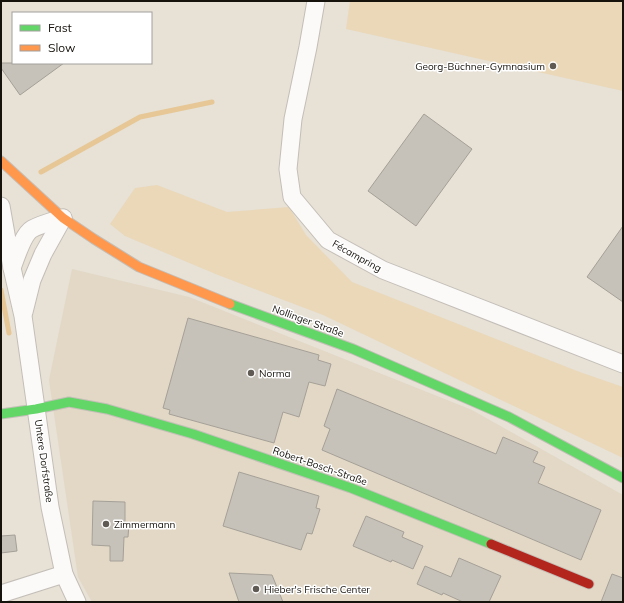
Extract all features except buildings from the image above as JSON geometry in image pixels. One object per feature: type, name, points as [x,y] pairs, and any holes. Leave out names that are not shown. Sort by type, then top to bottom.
[{"type":"main road","name":"Nollinger Straße","points":[[1,161],[63,218],[139,267],[238,307],[353,349],[509,417],[623,478]]},
{"type":"main road","name":"Robert-Bosch-Straße","points":[[1,414],[69,402],[107,410],[193,434],[351,488],[589,584]]},
{"type":"street","name":"Fécampring","points":[[316,1],[293,119],[288,169],[292,198],[328,240],[383,270],[623,364]]},
{"type":"street","name":"Untere Dorfstraße","points":[[1,206],[12,268],[23,316],[50,507],[64,574],[77,602]]},
{"type":"street","points":[[12,268],[23,241],[31,229],[63,218]]},
{"type":"street","name":"Untere Dorfstraße","points":[[23,316],[32,280],[43,254],[63,218]]},
{"type":"street","points":[[1,594],[64,574]]},
{"type":"shaded area","name":"Georg-Büchner-Gymnasium","points":[[350,1],[623,1],[623,91],[346,29]]},
{"type":"shaded area","points":[[157,185],[227,212],[289,207],[306,235],[352,282],[577,371],[623,387],[623,458],[323,315],[218,275],[125,236],[110,224],[135,188]]},
{"type":"shaded area","points":[[72,269],[189,297],[472,410],[623,495],[623,602],[92,602],[78,577],[49,380]]},
{"type":"waterway","points":[[41,172],[140,117],[212,102]]},
{"type":"waterway","points":[[1,290],[9,333]]},
{"type":"traffic: fast","points":[[230,304],[353,349],[509,417],[623,478]]},
{"type":"traffic: fast","points":[[1,414],[69,402],[107,409],[193,434],[351,488],[491,544]]},
{"type":"traffic: slow","points":[[1,161],[63,218],[94,239],[139,267],[230,304]]},
{"type":"traffic: jam","points":[[491,544],[589,584]]},
{"type":"place","name":"Georg-Büchner-Gymnasium","points":[[553,66]]},
{"type":"place","name":"Norma","points":[[251,373]]},
{"type":"place","name":"Zimmermann","points":[[106,524]]},
{"type":"place","name":"Hieber's Frische Center","points":[[256,589]]}]
